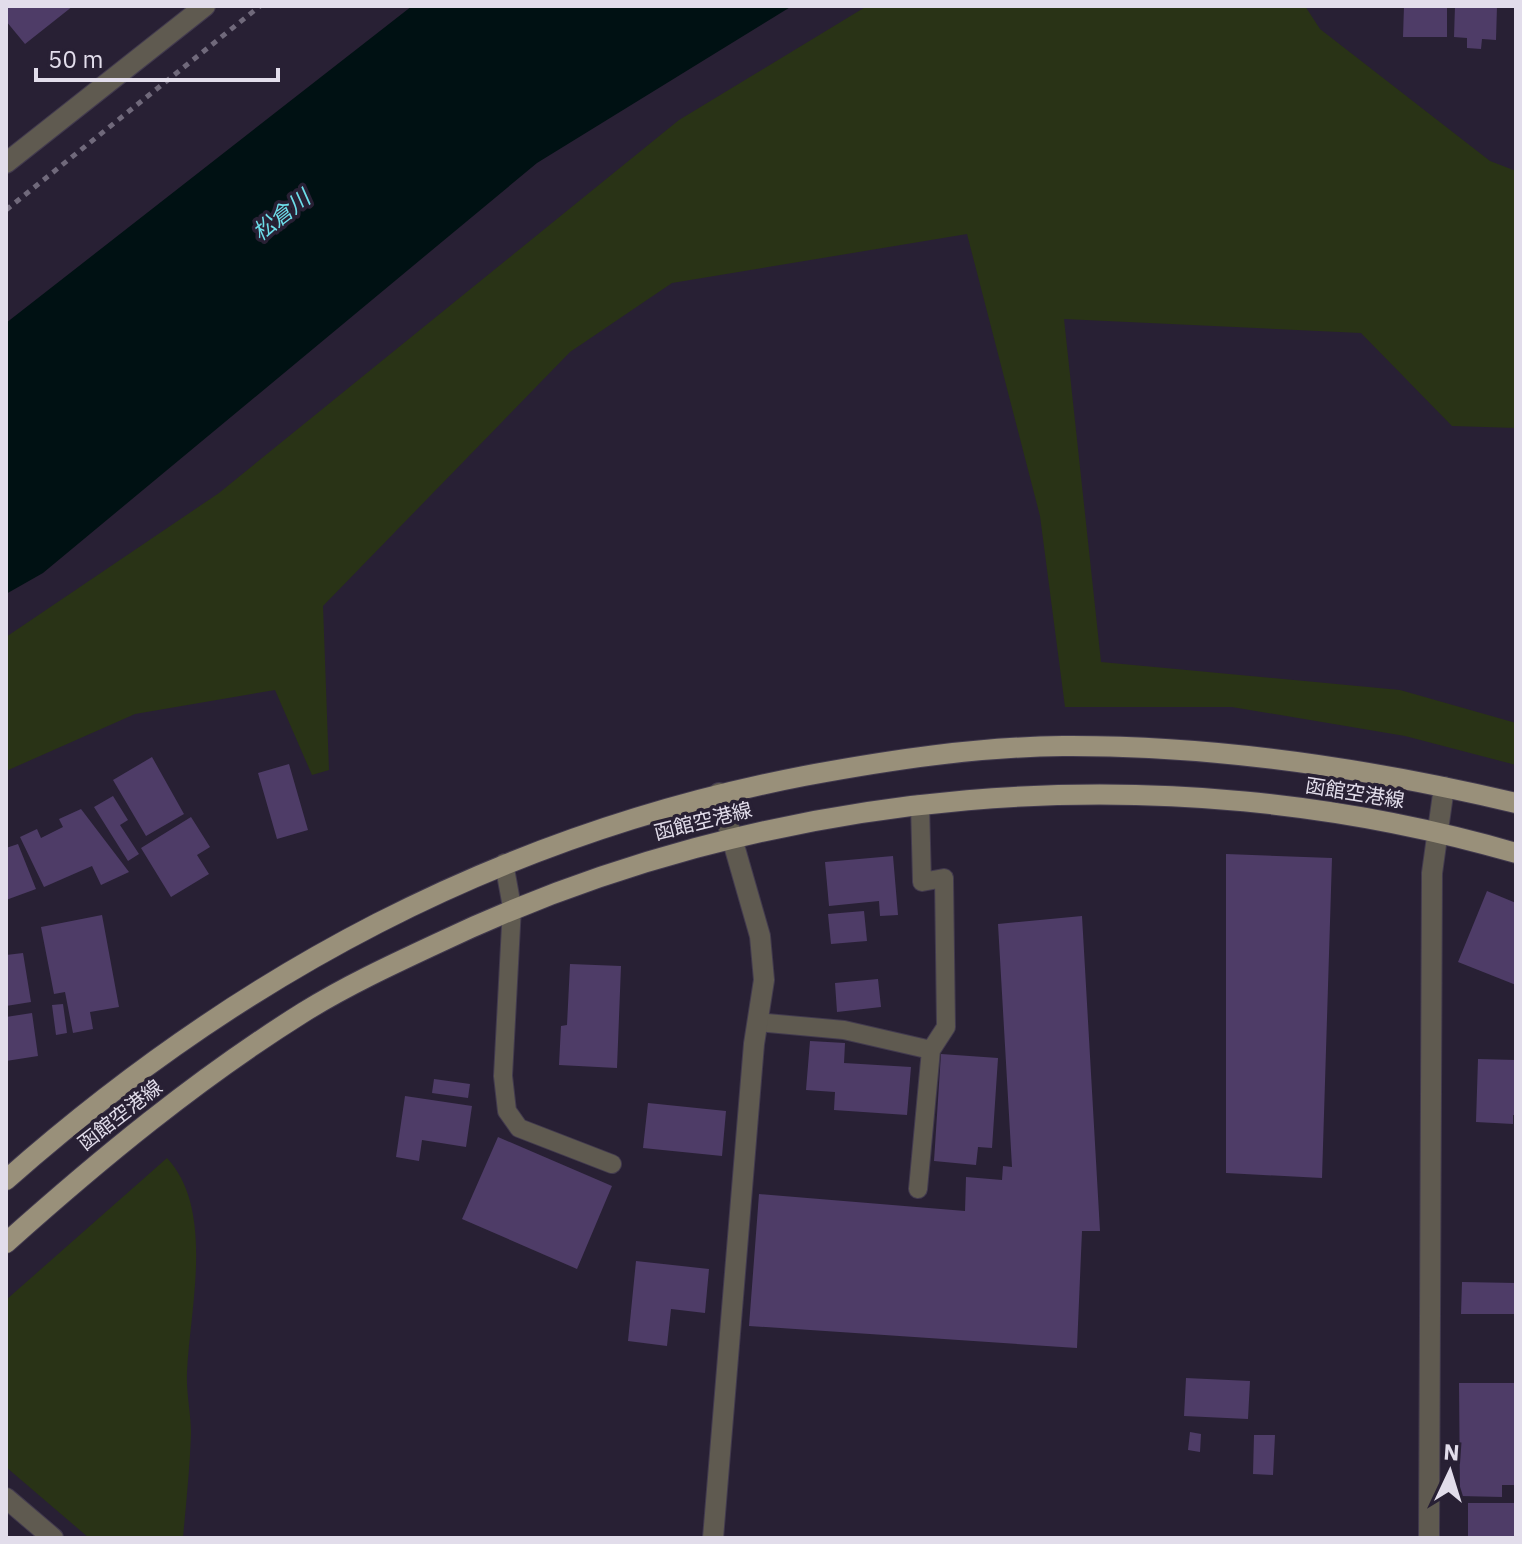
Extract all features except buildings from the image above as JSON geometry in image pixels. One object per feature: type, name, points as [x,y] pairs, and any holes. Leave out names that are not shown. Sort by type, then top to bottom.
[{"type":"main road","name":"函館空港線","points":[[6,1180],[115,1088],[220,1013],[361,930],[504,863],[633,817],[719,793],[932,755],[1062,746],[1138,747],[1296,760],[1516,803]]},
{"type":"main road","name":"函館空港線","points":[[6,1243],[127,1137],[307,1010],[373,974],[512,907],[625,866],[730,837],[920,804],[1055,796],[1159,797],[1247,802],[1437,831],[1516,853]]},
{"type":"street","points":[[6,163],[205,6]]},
{"type":"street","points":[[1429,1538],[1432,889],[1444,787]]},
{"type":"street","points":[[713,1538],[757,1022],[764,980],[754,906],[730,837],[719,793]]},
{"type":"street","points":[[6,1498],[53,1538]]},
{"type":"lane","points":[[918,1189],[931,1050],[946,1027],[944,878],[922,882],[920,804]]},
{"type":"lane","points":[[504,863],[512,907],[503,1076],[507,1111],[519,1128],[612,1164]]},
{"type":"lane","points":[[757,1022],[844,1030],[931,1050]]},
{"type":"path","points":[[6,210],[260,6]]},
{"type":"green space","points":[[867,6],[1305,6],[1320,29],[1490,161],[1516,171],[1516,428],[1452,426],[1361,333],[1064,319],[1101,662],[1400,690],[1516,723],[1516,765],[1405,736],[1232,707],[1065,707],[1040,516],[967,234],[672,283],[570,352],[323,606],[329,770],[312,775],[275,690],[135,714],[6,771],[6,637],[219,493],[679,120]]},
{"type":"green space","points":[[167,1158],[182,1179],[191,1204],[195,1231],[195,1289],[187,1372],[191,1425],[183,1538],[89,1538],[6,1467],[6,1300]]},
{"type":"water","name":"松倉川","points":[[412,6],[792,6],[537,163],[43,573],[6,594],[6,323]]}]
